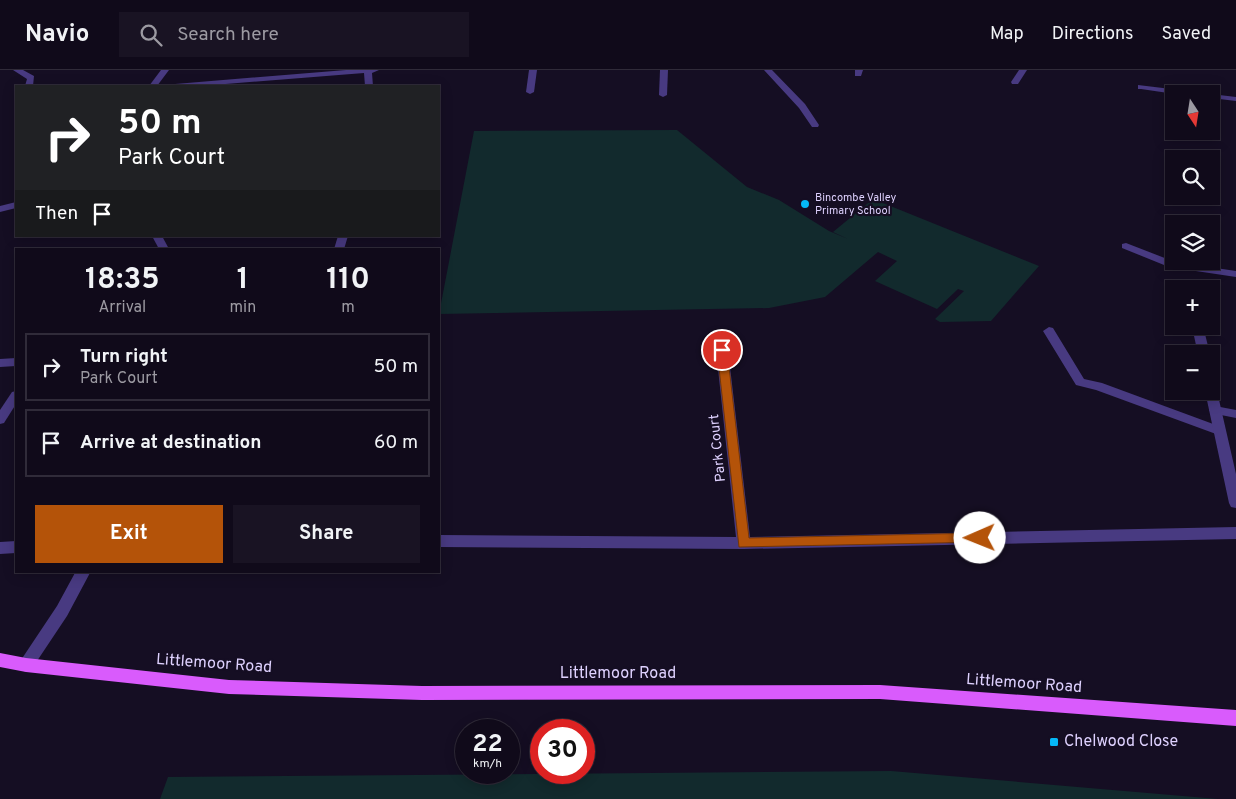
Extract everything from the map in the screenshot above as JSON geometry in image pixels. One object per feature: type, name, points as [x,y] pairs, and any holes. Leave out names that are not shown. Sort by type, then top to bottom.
[{"type":"main road","name":"Littlemoor Road","points":[[0,660],[26,665],[229,686],[422,693],[880,692],[1236,718]]},
{"type":"street","points":[[17,70],[31,78],[29,85]]},
{"type":"street","points":[[154,85],[165,70]]},
{"type":"street","points":[[185,85],[318,72],[372,70],[369,85]]},
{"type":"street","points":[[530,92],[533,70]]},
{"type":"street","points":[[663,94],[664,70]]},
{"type":"street","points":[[768,70],[802,106],[814,125]]},
{"type":"street","points":[[1016,82],[1023,70]]},
{"type":"street","points":[[1141,87],[1165,90]]},
{"type":"street","points":[[1220,97],[1236,99]]},
{"type":"street","points":[[0,209],[15,205]]},
{"type":"street","points":[[1126,246],[1174,265],[1236,274]]},
{"type":"street","points":[[1049,331],[1080,382],[1098,386],[1220,431]]},
{"type":"street","name":"Park Court","points":[[722,350],[744,543]]},
{"type":"street","points":[[0,363],[15,362]]},
{"type":"street","points":[[0,420],[15,397]]},
{"type":"street","points":[[1213,400],[1236,503]]},
{"type":"street","points":[[1215,410],[1236,414]]},
{"type":"street","points":[[440,541],[744,543],[1236,533]]},
{"type":"street","points":[[0,548],[15,547]]},
{"type":"street","points":[[26,665],[62,611],[83,573]]},
{"type":"green space","points":[[677,130],[747,187],[779,200],[829,231],[848,239],[833,232],[873,199],[1039,266],[991,321],[940,322],[935,319],[964,291],[958,289],[937,309],[875,281],[897,261],[878,252],[825,297],[769,308],[440,314],[474,131]]},
{"type":"green space","points":[[891,771],[1218,799],[160,799],[168,777],[455,775],[455,784],[520,784],[520,774],[530,774],[530,784],[595,784],[595,773]]},
{"type":"place","name":"Bincombe Valley Primary School","points":[[805,204]]},
{"type":"place","name":"Chelwood Close","points":[[1054,742]]},
{"type":"route","points":[[722,350],[744,543],[980,538]]}]
